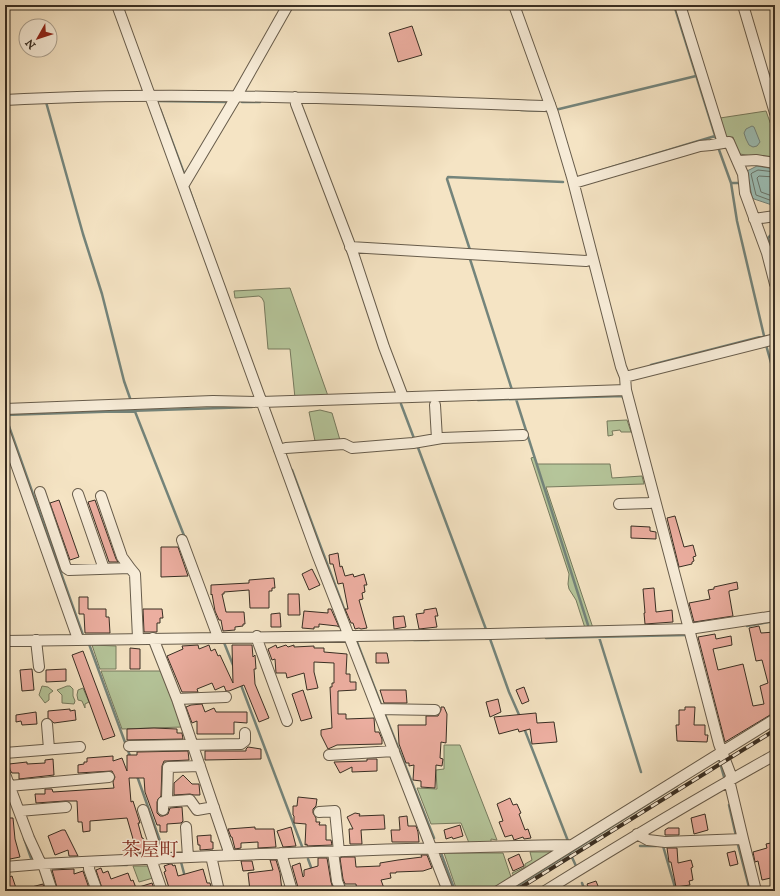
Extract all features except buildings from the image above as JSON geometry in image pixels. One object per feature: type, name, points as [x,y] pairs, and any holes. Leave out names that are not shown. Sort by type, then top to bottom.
[{"type":"street","points":[[117,5],[261,402],[282,449],[349,635],[381,709],[394,751],[448,891]]},
{"type":"street","points":[[183,186],[288,5]]},
{"type":"street","points":[[514,5],[573,180],[589,260],[624,374],[626,390],[652,502],[689,629],[719,744],[731,779],[739,839],[756,891]]},
{"type":"street","points":[[680,5],[719,144]]},
{"type":"street","points":[[743,5],[775,113]]},
{"type":"street","points":[[5,100],[150,96],[236,97],[296,101],[549,107]]},
{"type":"street","points":[[296,101],[403,397]]},
{"type":"street","points":[[573,180],[700,146],[729,142],[738,161],[745,193],[766,252],[775,284]]},
{"type":"street","points":[[738,161],[756,160],[775,163]]},
{"type":"street","points":[[754,219],[775,216]]},
{"type":"street","points":[[350,247],[589,260]]},
{"type":"street","points":[[624,374],[768,340]]},
{"type":"street","points":[[5,409],[213,401],[261,402],[626,390]]},
{"type":"street","points":[[435,405],[437,439]]},
{"type":"street","points":[[5,433],[83,639]]},
{"type":"street","points":[[282,449],[344,444],[352,448],[416,443],[437,439],[523,435]]},
{"type":"street","points":[[40,492],[66,568],[69,570],[130,568]]},
{"type":"street","points":[[78,494],[104,568]]},
{"type":"street","points":[[101,496],[122,557],[135,574],[138,638]]},
{"type":"street","points":[[619,504],[652,502]]},
{"type":"street","points":[[182,540],[220,637]]},
{"type":"street","points":[[5,641],[37,643],[83,639],[138,638],[154,641],[220,637],[257,639],[349,635],[488,634],[689,629],[775,616]]},
{"type":"street","points":[[257,639],[287,721]]},
{"type":"street","points":[[154,641],[177,699],[230,855]]},
{"type":"street","points":[[37,643],[39,667]]},
{"type":"street","points":[[177,699],[226,697]]},
{"type":"street","points":[[381,709],[435,710]]},
{"type":"street","points":[[498,891],[571,845],[723,755],[775,719]]},
{"type":"street","points":[[47,724],[49,749]]},
{"type":"street","points":[[129,746],[241,744],[245,741],[245,733]]},
{"type":"street","points":[[5,753],[80,747]]},
{"type":"street","points":[[330,755],[394,751]]},
{"type":"street","points":[[545,891],[637,834],[775,755]]},
{"type":"street","points":[[167,798],[168,767],[200,766]]},
{"type":"street","points":[[5,774],[9,786],[9,798],[19,811],[29,838],[35,865]]},
{"type":"street","points":[[9,786],[109,777]]},
{"type":"street","points":[[163,810],[163,802],[190,800],[198,810],[214,807]]},
{"type":"street","points":[[19,811],[66,807]]},
{"type":"street","points":[[143,810],[162,891]]},
{"type":"street","points":[[319,812],[335,812],[338,881],[341,891]]},
{"type":"street","points":[[186,827],[188,857]]},
{"type":"street","points":[[637,834],[648,840],[665,842],[739,839]]},
{"type":"street","points":[[5,867],[89,864],[188,857],[211,859],[230,855],[281,853],[571,845]]},
{"type":"street","points":[[281,853],[292,891]]},
{"type":"street","points":[[211,859],[219,891]]},
{"type":"street","points":[[89,864],[97,891]]},
{"type":"street","points":[[35,865],[44,867],[52,891]]},
{"type":"green space","points":[[766,111],[775,136],[775,160],[740,154],[737,151],[733,137],[726,138],[720,118]]},
{"type":"green space","points":[[290,288],[328,396],[295,398],[290,349],[268,349],[264,302],[262,298],[259,296],[235,298],[234,291]]},
{"type":"green space","points":[[320,410],[332,413],[340,440],[315,441],[309,412]]},
{"type":"green space","points":[[627,420],[631,432],[621,432],[620,430],[612,431],[613,435],[608,436],[607,421]]},
{"type":"green space","points":[[534,457],[537,464],[610,464],[612,478],[642,476],[644,484],[546,487],[593,628],[585,628],[576,600],[569,589],[569,574],[531,458]]},
{"type":"green space","points":[[92,645],[116,646],[116,669],[100,669]]},
{"type":"green space","points":[[101,671],[162,671],[182,727],[122,729]]},
{"type":"green space","points":[[42,686],[48,687],[53,691],[49,694],[49,700],[45,703],[39,695]]},
{"type":"green space","points":[[70,686],[73,689],[74,704],[62,703],[62,695],[57,690]]},
{"type":"green space","points":[[83,688],[89,702],[85,704],[85,708],[82,701],[78,700],[77,695],[78,690]]},
{"type":"green space","points":[[444,745],[460,745],[497,840],[491,839],[491,843],[469,843],[461,823],[431,824],[417,788],[437,789],[436,770],[444,769]]},
{"type":"green space","points":[[530,852],[550,853],[514,876],[512,873],[525,867],[525,864],[532,860]]},
{"type":"green space","points":[[444,853],[503,853],[511,877],[489,891],[457,891]]},
{"type":"green space","points":[[133,866],[149,866],[153,878],[139,882]]},
{"type":"water","points":[[752,126],[754,127],[760,142],[757,146],[753,147],[749,145],[744,133],[746,129]]},
{"type":"water","points":[[757,166],[775,169],[775,206],[752,197],[747,171]]},
{"type":"waterway","points":[[674,5],[717,142]]},
{"type":"waterway","points":[[767,75],[775,72]]},
{"type":"waterway","points":[[555,110],[696,76]]},
{"type":"waterway","points":[[156,101],[226,102]]},
{"type":"waterway","points":[[46,102],[83,234],[102,294],[124,381],[131,401]]},
{"type":"waterway","points":[[242,102],[260,102]]},
{"type":"waterway","points":[[160,109],[185,176]]},
{"type":"waterway","points":[[521,110],[550,111]]},
{"type":"waterway","points":[[599,171],[715,136]]},
{"type":"waterway","points":[[718,147],[731,183],[742,183]]},
{"type":"waterway","points":[[470,250],[447,179],[448,177],[563,182]]},
{"type":"waterway","points":[[731,183],[737,221],[765,340]]},
{"type":"waterway","points":[[188,186],[197,211]]},
{"type":"waterway","points":[[775,232],[768,238],[775,263]]},
{"type":"waterway","points":[[469,256],[512,390]]},
{"type":"waterway","points":[[651,365],[764,336]]},
{"type":"waterway","points":[[766,345],[775,377]]},
{"type":"waterway","points":[[478,400],[623,396],[623,398]]},
{"type":"waterway","points":[[516,399],[588,625]]},
{"type":"waterway","points":[[401,404],[415,441]]},
{"type":"waterway","points":[[5,415],[252,407]]},
{"type":"waterway","points":[[134,409],[185,538]]},
{"type":"waterway","points":[[5,415],[84,638]]},
{"type":"waterway","points":[[417,445],[487,632]]},
{"type":"waterway","points":[[292,470],[346,614]]},
{"type":"waterway","points":[[747,626],[775,621]]},
{"type":"waterway","points":[[546,638],[687,635]]},
{"type":"waterway","points":[[489,636],[509,692],[520,717]]},
{"type":"waterway","points":[[599,637],[641,772]]},
{"type":"waterway","points":[[223,640],[233,665]]},
{"type":"waterway","points":[[414,640],[429,640]]},
{"type":"waterway","points":[[357,642],[382,707]]},
{"type":"waterway","points":[[89,644],[130,756]]},
{"type":"waterway","points":[[241,685],[303,849]]},
{"type":"waterway","points":[[384,712],[434,838]]},
{"type":"waterway","points":[[524,728],[568,841]]},
{"type":"waterway","points":[[719,759],[724,777]]},
{"type":"waterway","points":[[137,776],[165,855]]},
{"type":"waterway","points":[[509,891],[678,785]]},
{"type":"waterway","points":[[729,805],[736,836]]},
{"type":"waterway","points":[[24,838],[32,861]]},
{"type":"waterway","points":[[737,841],[750,891]]},
{"type":"waterway","points":[[640,846],[656,846]]},
{"type":"waterway","points":[[663,846],[676,891]]},
{"type":"waterway","points":[[441,853],[455,891]]},
{"type":"waterway","points":[[570,853],[576,866]]},
{"type":"waterway","points":[[308,859],[312,870]]},
{"type":"waterway","points":[[181,862],[185,877]]},
{"type":"waterway","points":[[114,865],[127,865]]},
{"type":"waterway","points":[[582,883],[585,891]]},
{"type":"railway","points":[[515,891],[775,730]]},
{"type":"district","name":"茶屋町","points":[[150,850]]}]
